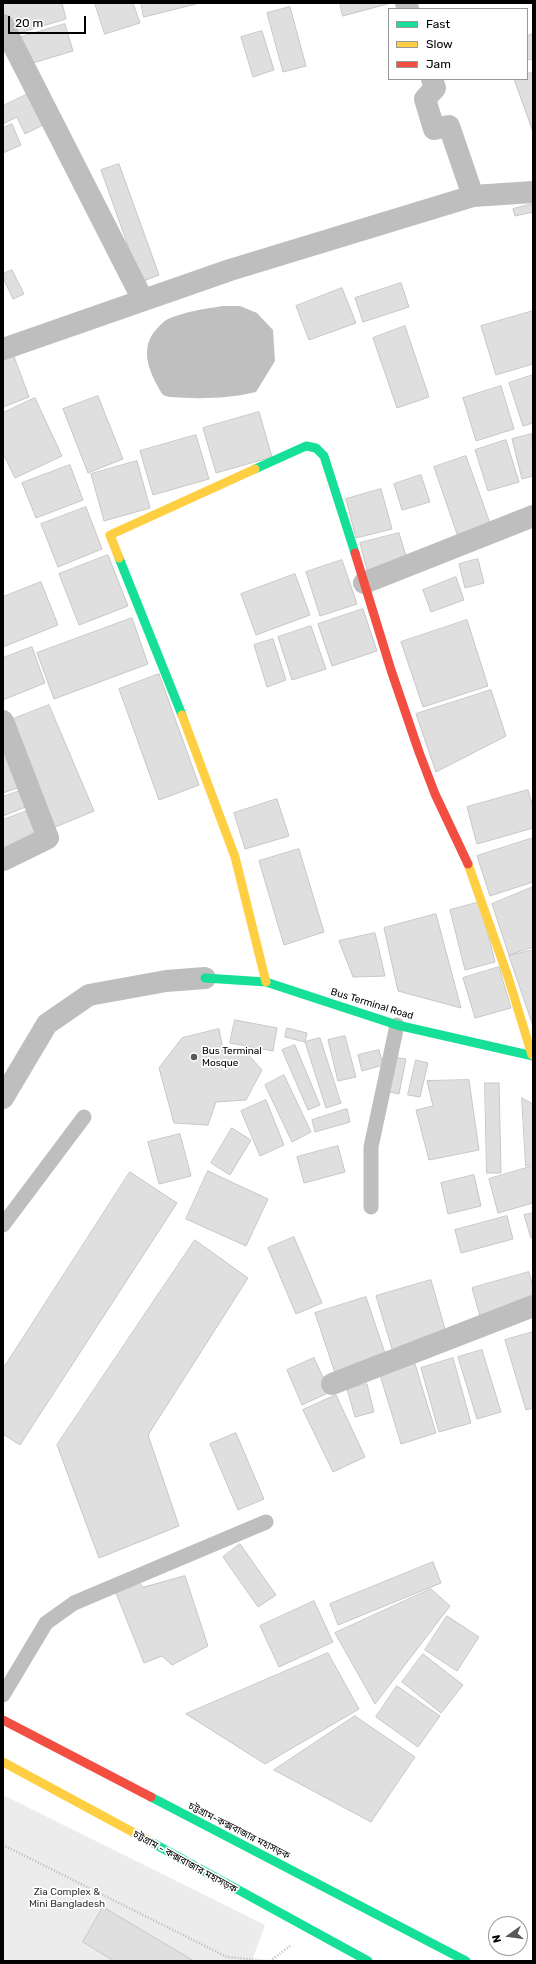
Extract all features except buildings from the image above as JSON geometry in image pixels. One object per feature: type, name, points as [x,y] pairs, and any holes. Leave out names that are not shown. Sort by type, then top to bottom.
[{"type":"main road","points":[[266,982],[235,857],[200,761],[110,535],[306,446],[316,448],[324,456],[391,670],[419,752],[435,794],[465,855],[508,977],[532,1055]]},
{"type":"main road","name":"Bus Terminal Road","points":[[205,978],[266,982],[397,1024],[532,1055]]},
{"type":"main road","name":"চট্টগ্রাম-কক্সবাজার মহাসড়ক","points":[[3,1720],[466,1961]]},
{"type":"main road","name":"চট্টগ্রাম - কক্সবাজার মহাসড়ক","points":[[3,1762],[368,1961]]},
{"type":"street","points":[[3,25],[143,300]]},
{"type":"street","points":[[432,80],[435,88],[424,99],[434,129],[449,126],[473,196]]},
{"type":"street","points":[[3,349],[230,270],[473,196],[533,192]]},
{"type":"street","points":[[364,583],[533,516]]},
{"type":"street","points":[[3,721],[48,838],[3,860]]},
{"type":"street","points":[[3,1098],[47,1024],[89,995],[166,981],[205,978]]},
{"type":"street","points":[[332,1384],[533,1306]]},
{"type":"lane","points":[[371,1207],[372,1147],[397,1024]]},
{"type":"lane","points":[[3,1225],[84,1117]]},
{"type":"lane","points":[[3,1695],[46,1623],[74,1603],[266,1522]]},
{"type":"path","points":[[3,1845],[227,1957],[268,1961]]},
{"type":"green space","name":"Zia Complex & Mini Bangladesh","points":[[3,1795],[265,1925],[252,1961],[3,1961]]},
{"type":"shaded area","points":[[222,306],[240,306],[257,313],[273,330],[275,361],[256,392],[212,398],[180,398],[163,395],[154,380],[148,364],[147,348],[154,332],[168,319],[181,314]]},
{"type":"traffic: fast","points":[[255,469],[306,446],[316,448],[324,456],[355,553]]},
{"type":"traffic: fast","points":[[119,558],[182,715]]},
{"type":"traffic: fast","points":[[205,978],[266,982],[397,1025],[533,1056]]},
{"type":"traffic: fast","points":[[151,1797],[466,1961]]},
{"type":"traffic: fast","points":[[151,1842],[368,1961]]},
{"type":"traffic: slow","points":[[119,558],[110,535],[255,469]]},
{"type":"traffic: slow","points":[[182,715],[235,857],[266,982]]},
{"type":"traffic: slow","points":[[468,864],[508,977],[532,1055]]},
{"type":"traffic: slow","points":[[3,1762],[151,1842]]},
{"type":"traffic: jam","points":[[355,553],[391,670],[419,752],[435,794],[468,864]]},
{"type":"traffic: jam","points":[[3,1720],[151,1797]]},
{"type":"place","name":"Bus Terminal Mosque","points":[[194,1057]]}]
